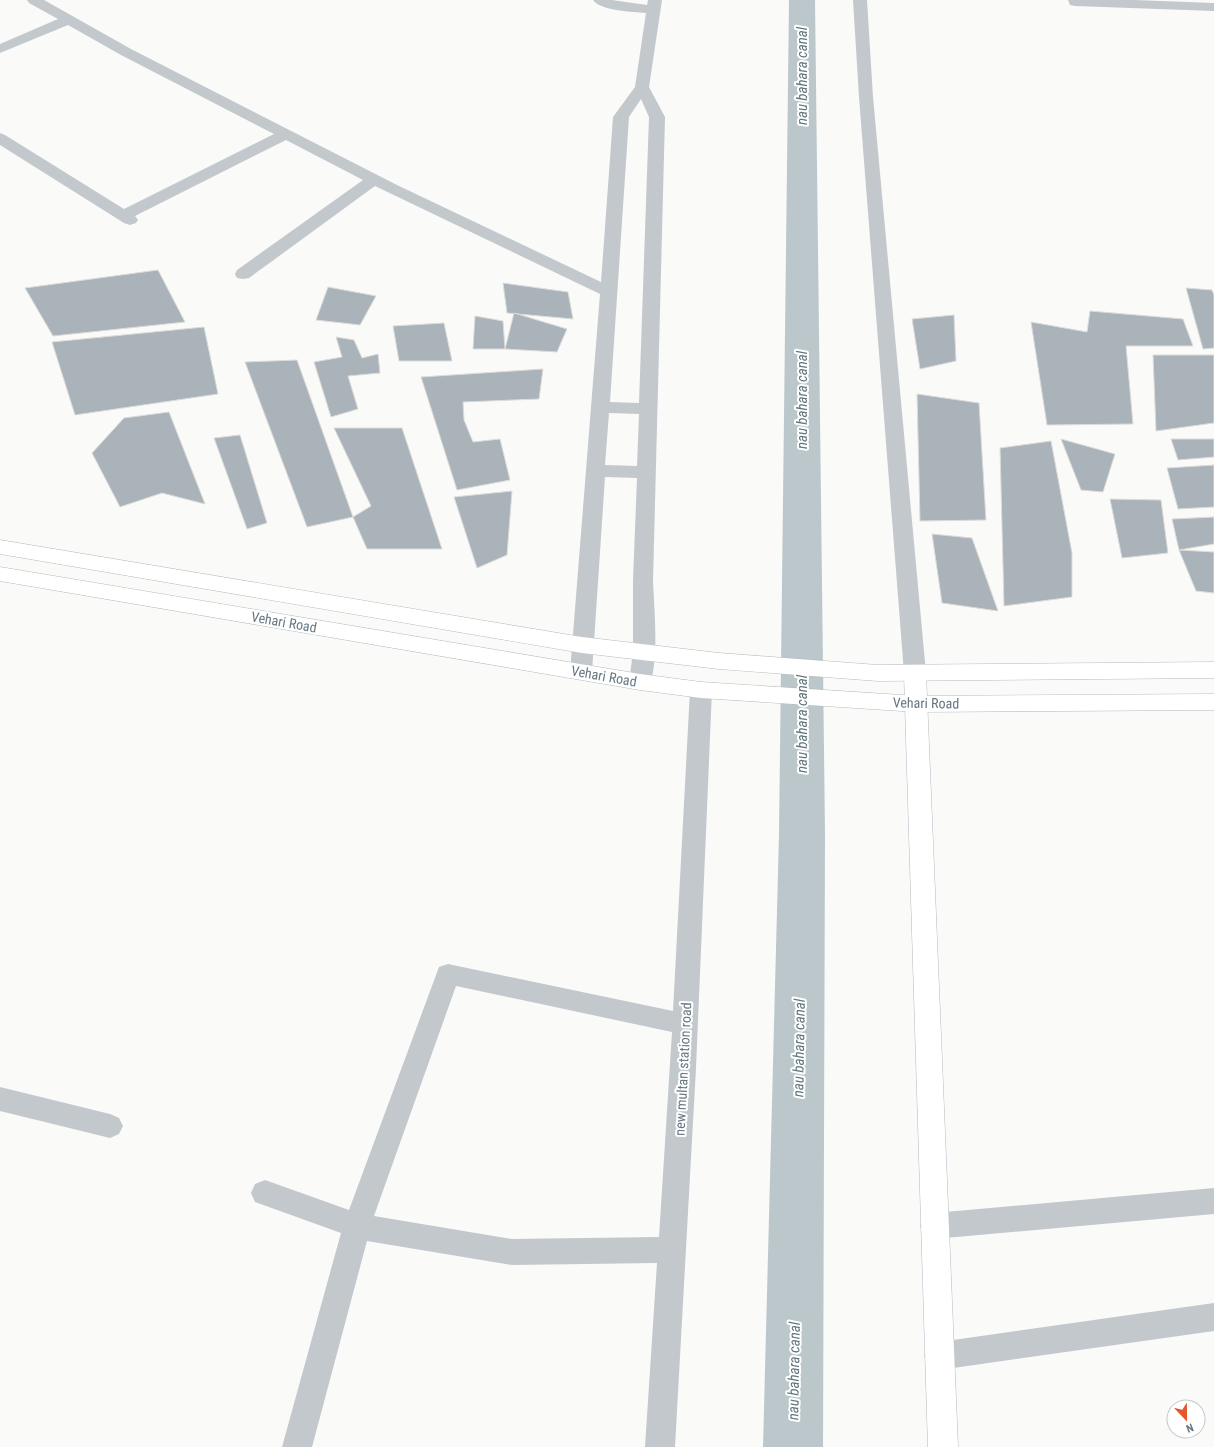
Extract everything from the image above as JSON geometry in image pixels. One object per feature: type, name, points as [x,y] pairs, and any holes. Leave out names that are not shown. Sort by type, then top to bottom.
[{"type":"main road","name":"Vehari Road","points":[[0,547],[582,645],[719,661],[878,673],[1214,670]]},
{"type":"main road","name":"Vehari Road","points":[[0,574],[640,682],[710,691],[917,704],[1214,702]]},
{"type":"main road","points":[[915,673],[938,1356],[943,1447]]},
{"type":"street","points":[[34,0],[126,52],[286,134],[608,292]]},
{"type":"street","points":[[581,672],[621,116],[642,87],[654,5],[612,5],[600,0]]},
{"type":"street","points":[[860,0],[866,96],[915,673]]},
{"type":"street","points":[[1075,0],[1075,2],[1214,7]]},
{"type":"street","points":[[0,49],[69,20]]},
{"type":"street","points":[[640,682],[644,652],[643,581],[657,117],[642,87]]},
{"type":"street","points":[[0,138],[127,218],[286,134]]},
{"type":"street","points":[[243,274],[375,179]]},
{"type":"street","points":[[600,407],[649,410]]},
{"type":"street","points":[[596,471],[647,472]]},
{"type":"street","name":"new multan station road","points":[[660,1447],[686,1024],[710,691]]},
{"type":"street","points":[[297,1447],[357,1226],[448,974],[686,1024]]},
{"type":"street","points":[[0,1099],[110,1126]]},
{"type":"street","points":[[266,1193],[357,1226],[512,1252],[672,1250]]},
{"type":"street","points":[[934,1226],[1214,1201]]},
{"type":"street","points":[[938,1356],[1214,1317]]},
{"type":"building","points":[[158,270],[185,322],[53,336],[25,288]]},
{"type":"building","points":[[503,283],[568,292],[573,319],[507,313]]},
{"type":"building","points":[[328,287],[376,296],[360,325],[316,320]]},
{"type":"building","points":[[1186,288],[1212,290],[1214,295],[1214,348],[1203,349]]},
{"type":"building","points":[[1090,311],[1183,319],[1193,346],[1126,346],[1133,424],[1047,425],[1031,322],[1087,332]]},
{"type":"building","points":[[514,313],[567,329],[557,352],[505,349]]},
{"type":"building","points":[[954,315],[956,361],[920,369],[912,319]]},
{"type":"building","points":[[475,316],[503,321],[505,349],[473,349]]},
{"type":"building","points":[[444,323],[452,361],[399,361],[393,326]]},
{"type":"building","points":[[204,327],[218,394],[75,415],[52,342]]},
{"type":"building","points":[[336,337],[354,340],[362,358],[378,354],[380,373],[348,376],[358,409],[331,417],[314,362],[342,357]]},
{"type":"building","points":[[1153,355],[1214,355],[1214,423],[1156,431]]},
{"type":"building","points":[[297,360],[353,517],[307,527],[245,362]]},
{"type":"building","points":[[543,369],[539,399],[463,402],[464,420],[473,442],[500,439],[510,480],[457,490],[421,377]]},
{"type":"building","points":[[917,394],[979,403],[986,520],[920,521]]},
{"type":"building","points":[[169,412],[205,504],[162,493],[120,507],[92,453],[124,418]]},
{"type":"building","points":[[334,428],[402,428],[442,549],[367,549],[353,517],[371,506]]},
{"type":"building","points":[[240,435],[267,523],[247,529],[214,438]]},
{"type":"building","points":[[1061,439],[1115,454],[1103,492],[1081,490]]},
{"type":"building","points":[[1171,439],[1214,439],[1214,457],[1178,460]]},
{"type":"building","points":[[1051,441],[1072,553],[1072,597],[1004,606],[1000,448]]},
{"type":"building","points":[[1214,465],[1214,507],[1178,509],[1167,468]]},
{"type":"building","points":[[512,491],[507,555],[477,568],[454,497]]},
{"type":"building","points":[[1110,499],[1161,500],[1168,553],[1122,558]]},
{"type":"building","points":[[1214,517],[1214,544],[1179,550],[1172,519]]},
{"type":"building","points":[[932,534],[972,538],[998,611],[942,603]]},
{"type":"building","points":[[1179,550],[1214,552],[1214,593],[1196,591]]},
{"type":"waterway","name":"nau bahara canal","points":[[793,1447],[802,834],[802,0]]}]
